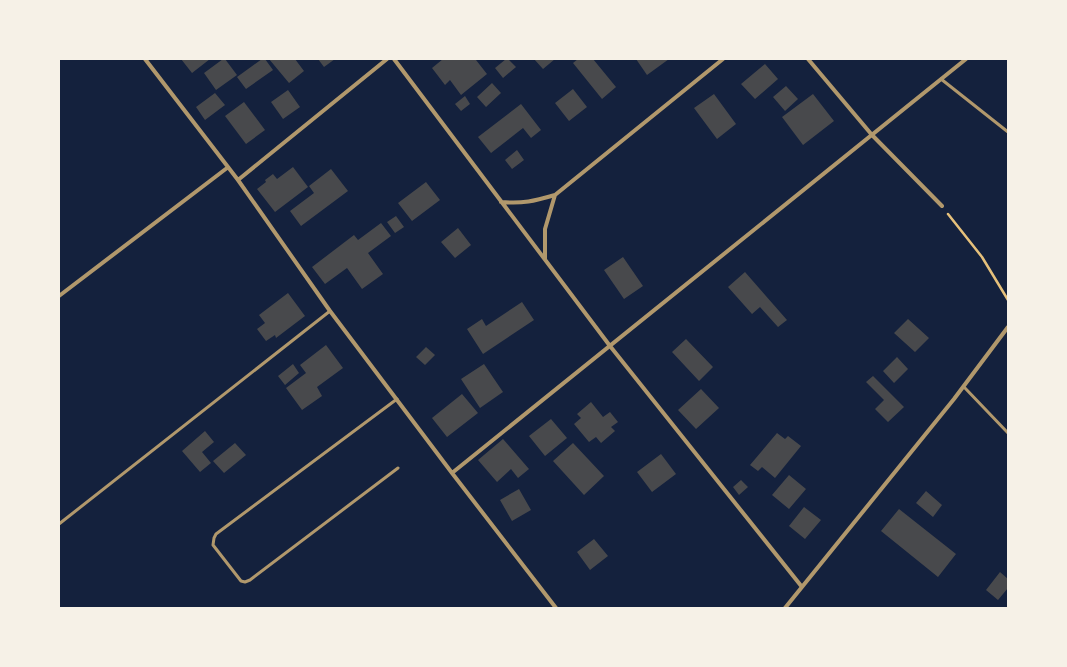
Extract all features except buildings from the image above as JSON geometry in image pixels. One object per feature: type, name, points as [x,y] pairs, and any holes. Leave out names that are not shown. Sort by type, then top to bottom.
[{"type":"street","points":[[145,59],[227,168],[238,180],[330,311],[556,608]]},
{"type":"street","points":[[238,180],[387,59]]},
{"type":"street","points":[[394,59],[610,346],[802,587]]},
{"type":"street","points":[[501,202],[517,204],[531,202],[554,195],[723,59]]},
{"type":"street","points":[[808,59],[872,135],[942,206]]},
{"type":"street","points":[[452,473],[966,59]]},
{"type":"street","points":[[59,296],[227,168]]},
{"type":"street","points":[[545,259],[545,229],[554,195]]},
{"type":"street","points":[[785,608],[964,388],[1008,328]]},
{"type":"lane","points":[[941,79],[1008,132]]},
{"type":"lane","points":[[59,524],[330,311]]},
{"type":"lane","points":[[964,388],[1008,433]]},
{"type":"lane","points":[[397,399],[216,534],[213,545],[241,581],[245,582],[250,580],[398,468]]},
{"type":"path","points":[[942,206],[982,257],[1008,300]]}]
